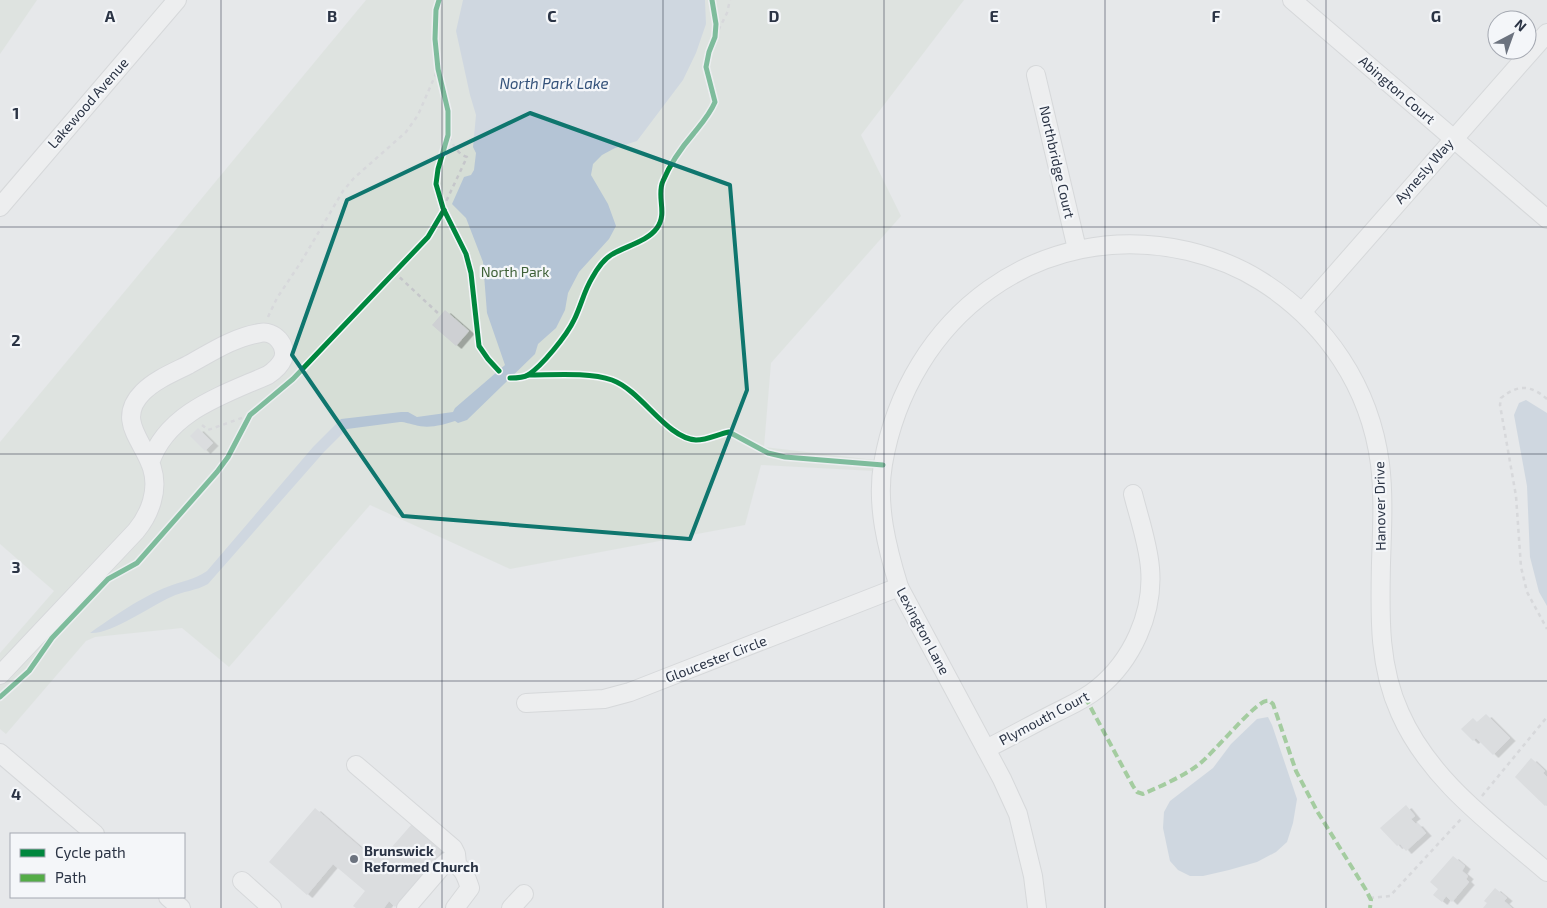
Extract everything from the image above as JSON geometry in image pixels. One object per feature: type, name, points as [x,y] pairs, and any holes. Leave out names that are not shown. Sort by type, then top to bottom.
[{"type":"street","name":"Lakewood Avenue","points":[[0,207],[177,0]]},
{"type":"street","name":"Abington Court","points":[[1292,0],[1547,219]]},
{"type":"street","name":"Aynesly Way","points":[[1303,311],[1547,33]]},
{"type":"street","name":"Northbridge Court","points":[[1036,75],[1077,249]]},
{"type":"street","name":"Hanover Drive","points":[[1077,249],[1141,244],[1169,247],[1201,254],[1258,278],[1303,311],[1323,332],[1339,354],[1354,381],[1375,434],[1382,492],[1380,624],[1389,684],[1399,712],[1415,742],[1447,784],[1547,872]]},
{"type":"street","name":"Lexington Lane","points":[[1037,908],[1033,876],[1018,814],[986,749],[899,587],[884,528],[880,495],[883,465],[890,432],[899,404],[927,351],[968,306],[992,287],[1047,258],[1077,249]]},
{"type":"street","points":[[0,675],[144,521],[149,512],[154,491],[154,476],[150,463],[135,436],[130,417],[132,408],[142,393],[155,382],[218,348],[262,332],[276,337],[282,344],[284,351],[283,359],[275,370],[206,404],[176,424],[164,436],[150,463]]},
{"type":"street","name":"Plymouth Court","points":[[986,749],[1095,691],[1121,665],[1132,646],[1146,614],[1151,578],[1149,554],[1133,494]]},
{"type":"street","name":"Gloucester Circle","points":[[526,703],[604,699],[630,692],[899,587]]},
{"type":"street","points":[[0,753],[94,833]]},
{"type":"street","points":[[356,765],[453,848],[458,864],[464,872],[470,888],[455,908]]},
{"type":"street","points":[[406,908],[443,865],[448,861],[458,864]]},
{"type":"street","points":[[242,881],[272,908]]},
{"type":"street","points":[[511,908],[524,894]]},
{"type":"street","points":[[169,898],[181,908]]},
{"type":"path","points":[[712,44],[728,13],[730,0]]},
{"type":"path","points":[[715,37],[716,24]]},
{"type":"path","points":[[437,59],[440,76]]},
{"type":"path","points":[[262,332],[272,306],[302,262],[342,191],[406,132],[418,115],[438,68]]},
{"type":"path","points":[[445,147],[448,132]]},
{"type":"path","points":[[443,210],[467,157],[462,155],[456,148],[448,132]]},
{"type":"path","points":[[440,201],[443,210],[448,216]]},
{"type":"path","points":[[388,278],[400,265]]},
{"type":"path","points":[[394,272],[440,315]]},
{"type":"path","points":[[497,369],[510,378],[517,378]]},
{"type":"path","points":[[1547,399],[1532,389],[1516,389],[1501,398],[1500,405],[1516,496],[1520,567],[1527,592],[1547,629]]},
{"type":"path","points":[[190,414],[208,430],[250,415],[257,409]]},
{"type":"path","points":[[246,424],[250,415]]},
{"type":"highlighted area","points":[[530,113],[730,185],[747,390],[690,539],[403,516],[292,355],[347,200]]},
{"type":"green space","points":[[0,0],[37,0],[0,54]]},
{"type":"green space","name":"North Park","points":[[366,0],[964,0],[861,135],[901,216],[771,363],[764,447],[875,460],[874,471],[761,465],[745,525],[510,569],[370,505],[229,667],[182,628],[95,637],[86,641],[6,734],[0,729],[0,653],[54,591],[0,544],[0,442]]},
{"type":"water","name":"North Park Lake","points":[[463,0],[705,0],[706,24],[696,53],[683,80],[637,141],[615,148],[602,155],[593,164],[591,175],[608,204],[616,226],[609,239],[579,272],[568,293],[565,310],[556,328],[538,344],[535,354],[467,420],[430,427],[400,422],[347,429],[324,452],[208,584],[171,597],[119,625],[90,633],[148,596],[207,571],[313,447],[341,419],[401,412],[408,412],[417,417],[453,412],[455,408],[505,365],[487,313],[483,262],[466,218],[452,204],[464,177],[471,175],[474,170],[476,153],[473,147],[476,115],[456,31]]},
{"type":"water","points":[[1526,400],[1547,413],[1547,606],[1539,592],[1530,557],[1527,486],[1514,415],[1519,403]]},
{"type":"water","points":[[1268,717],[1297,799],[1293,823],[1287,842],[1276,852],[1257,862],[1229,870],[1203,876],[1190,876],[1178,870],[1170,861],[1163,828],[1164,812],[1170,801],[1213,768],[1231,744],[1257,719]]},
{"type":"building","points":[[445,310],[469,331],[456,346],[432,325]]},
{"type":"building","points":[[198,428],[213,443],[205,451],[190,436]]},
{"type":"building","points":[[1486,714],[1510,738],[1493,755],[1476,738],[1473,741],[1461,729],[1473,718],[1477,722]]},
{"type":"building","points":[[1531,758],[1545,771],[1543,773],[1547,777],[1547,804],[1545,806],[1515,777]]},
{"type":"building","points":[[1406,805],[1415,816],[1411,819],[1426,833],[1406,851],[1400,844],[1397,846],[1380,828]]},
{"type":"building","name":"Brunswick Reformed Church","points":[[315,808],[367,853],[372,846],[384,856],[412,824],[443,850],[395,907],[389,901],[384,908],[356,908],[353,906],[365,891],[333,864],[307,895],[269,862]]},
{"type":"building","points":[[1453,856],[1465,866],[1462,871],[1468,876],[1466,879],[1469,882],[1452,902],[1446,896],[1442,902],[1433,895],[1438,889],[1430,882]]},
{"type":"building","points":[[1495,888],[1507,898],[1504,901],[1512,908],[1483,908],[1487,903],[1484,901]]},
{"type":"marked path","points":[[1085,697],[1133,786],[1137,792],[1143,794],[1198,765],[1252,710],[1260,704],[1270,701],[1273,704],[1296,771],[1317,811],[1366,890],[1371,900],[1370,908]]},
{"type":"cycle path","points":[[439,0],[436,10],[435,39],[438,69],[448,111],[448,135],[438,169],[436,184],[443,208],[466,254],[471,273],[479,346],[499,371]]},
{"type":"cycle path","points":[[510,378],[528,375],[554,350],[571,326],[589,283],[605,259],[648,237],[657,228],[662,216],[661,187],[666,175],[685,144],[706,118],[715,102],[706,67],[715,37],[716,24],[712,0]]},
{"type":"cycle path","points":[[0,697],[29,671],[52,638],[108,579],[137,563],[217,472],[228,457],[250,415],[293,379],[428,237],[444,210]]},
{"type":"cycle path","points":[[528,375],[582,375],[612,380],[634,394],[674,431],[696,440],[729,432],[768,453],[785,457],[883,465]]},
{"type":"place","name":"Brunswick Reformed Church","points":[[354,859]]}]
